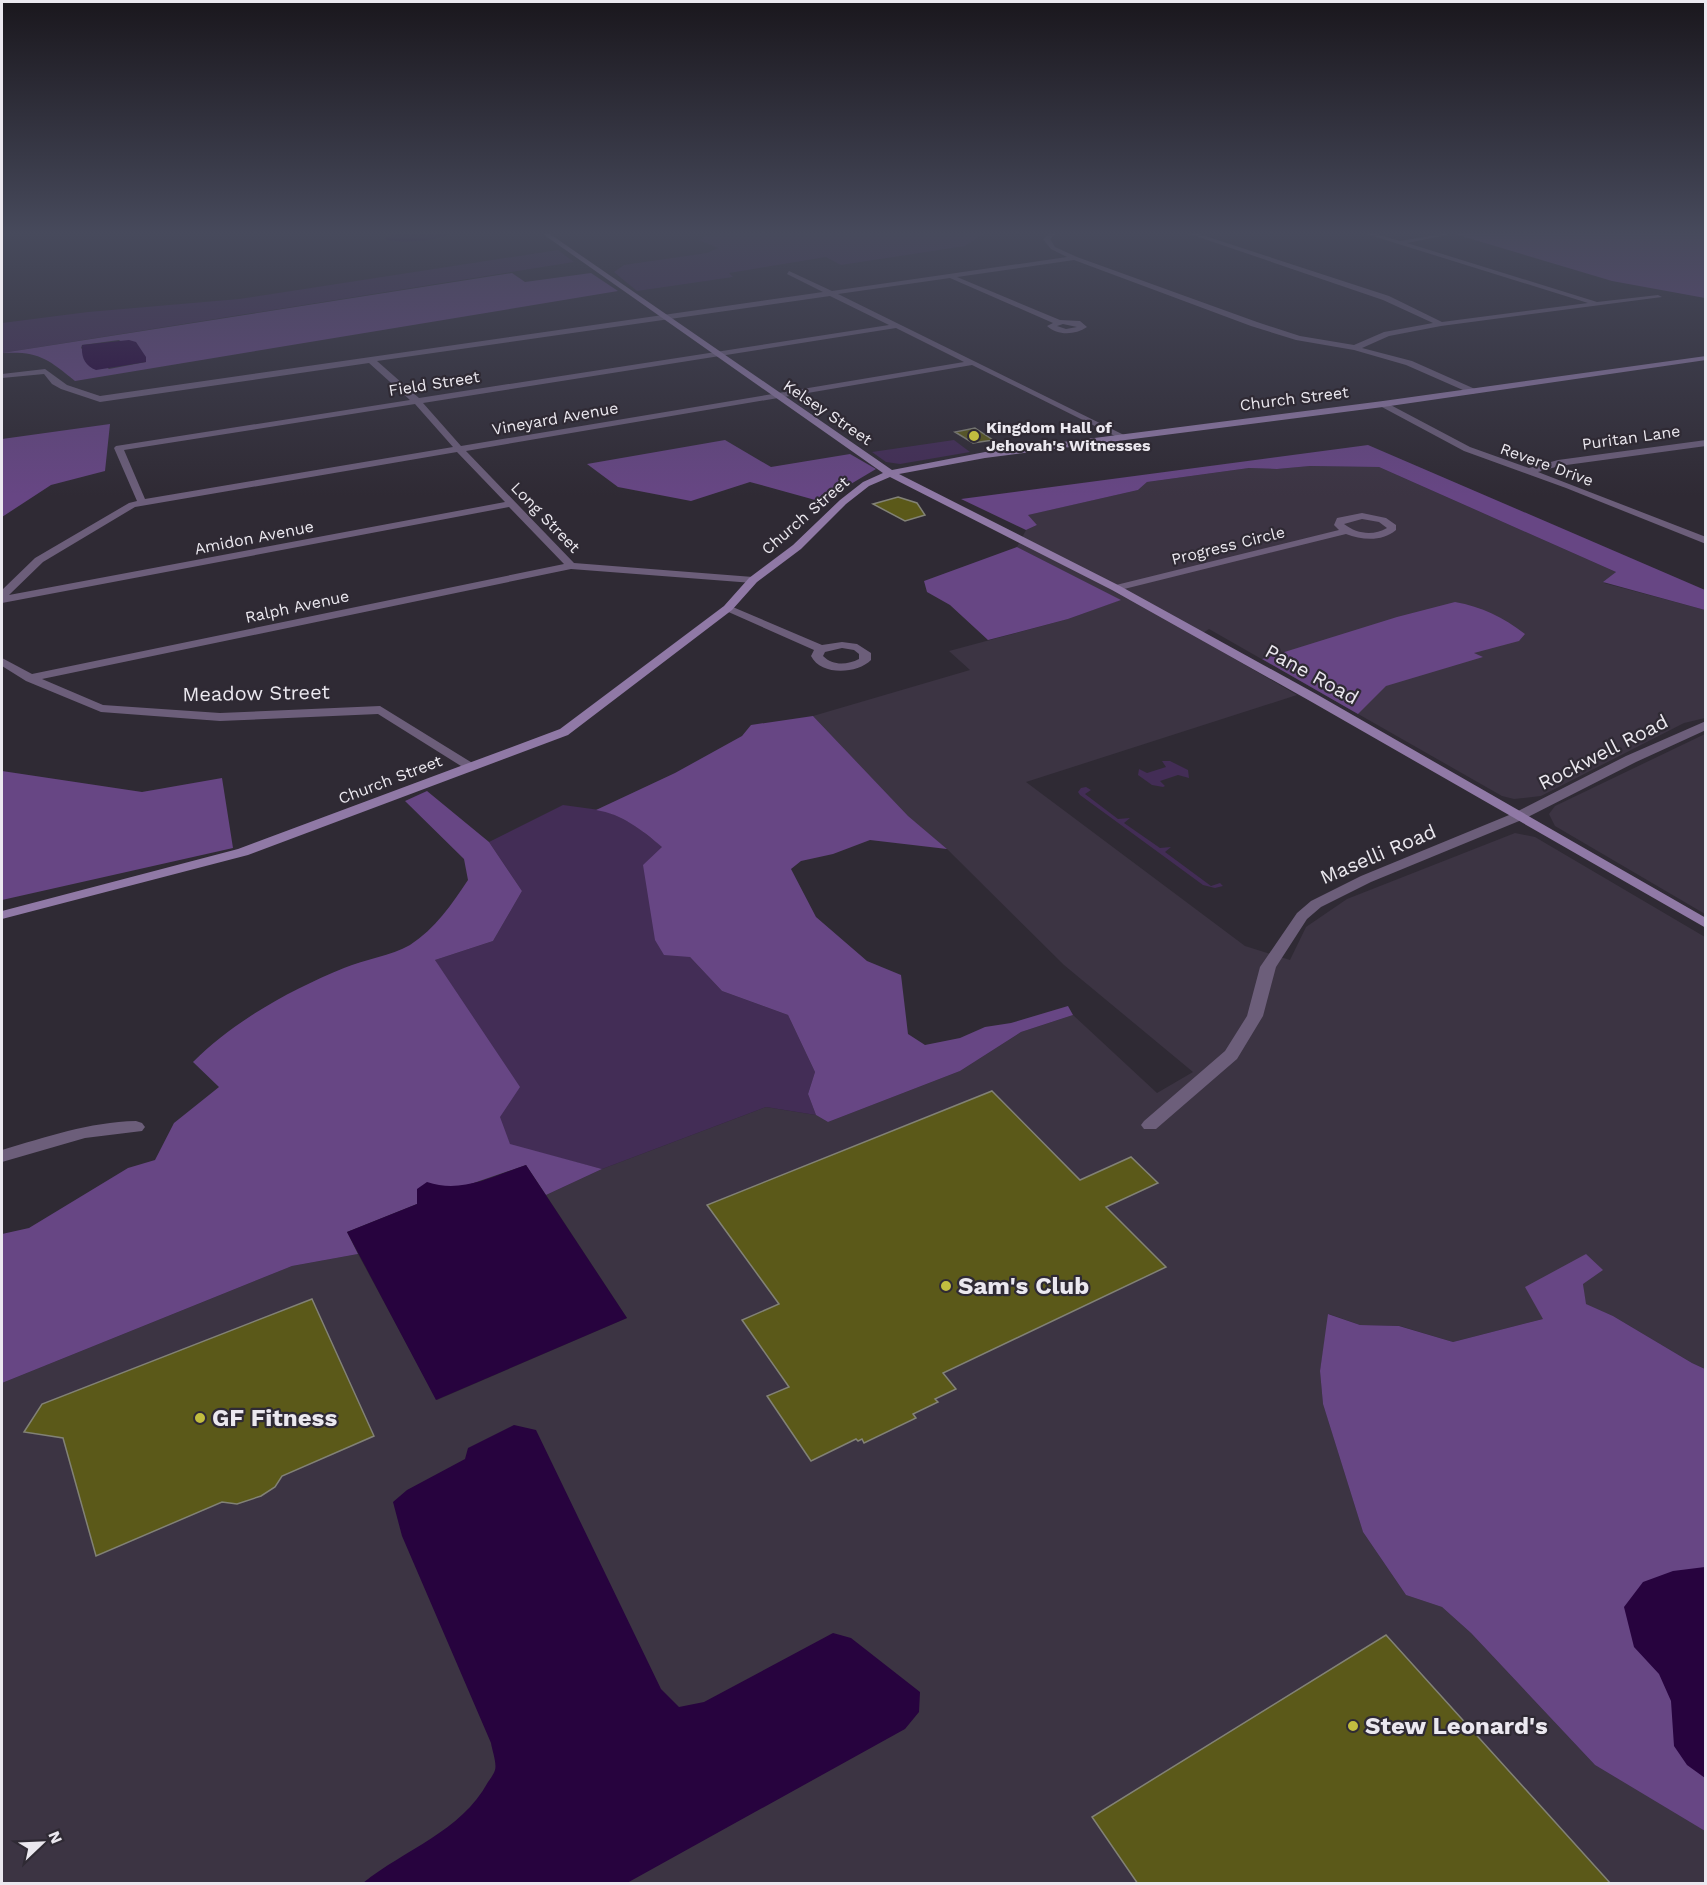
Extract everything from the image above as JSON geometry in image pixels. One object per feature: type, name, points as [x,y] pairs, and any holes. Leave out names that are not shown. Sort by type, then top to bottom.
[{"type":"street","points":[[2,376],[36,371],[48,372],[55,382],[94,400],[646,320]]},
{"type":"street","name":"Kelsey Street","points":[[670,320],[890,472]]},
{"type":"street","points":[[884,320],[1122,436]]},
{"type":"street","points":[[1053,320],[1058,322]]},
{"type":"street","points":[[1243,320],[1299,339],[1355,348],[1408,363],[1472,391]]},
{"type":"street","points":[[1432,320],[1441,324]]},
{"type":"street","points":[[1355,348],[1387,334],[1475,320]]},
{"type":"street","name":"Field Street","points":[[142,502],[119,448],[896,326]]},
{"type":"street","name":"Long Street","points":[[371,360],[417,401],[459,449],[571,566],[753,580]]},
{"type":"street","name":"Church Street","points":[[2,915],[243,852],[564,732],[728,608],[753,580],[797,547],[843,502],[866,484],[890,472],[1122,436],[1383,404],[1703,360]]},
{"type":"street","name":"Vineyard Avenue","points":[[142,502],[972,363]]},
{"type":"street","name":"Revere Drive","points":[[1383,404],[1467,449],[1706,541]]},
{"type":"street","name":"Puritan Lane","points":[[1527,472],[1558,463],[1706,443]]},
{"type":"street","name":"Pane Road","points":[[890,472],[1116,588],[1314,698],[1706,924]]},
{"type":"street","points":[[2,598],[39,561],[132,505],[142,502]]},
{"type":"street","name":"Amidon Avenue","points":[[2,598],[512,504]]},
{"type":"street","name":"Progress Circle","points":[[1116,588],[1346,531]]},
{"type":"street","name":"Ralph Avenue","points":[[30,678],[571,566]]},
{"type":"street","points":[[728,608],[821,649]]},
{"type":"street","name":"Meadow Street","points":[[2,661],[30,678],[101,708],[220,717],[380,710],[469,767]]},
{"type":"street","name":"Rockwell Road","points":[[1520,816],[1631,759],[1706,725]]},
{"type":"street","name":"Maselli Road","points":[[1150,1125],[1231,1055],[1255,1016],[1268,967],[1284,941],[1309,910],[1329,896],[1520,816]]},
{"type":"street","points":[[2,1156],[76,1133],[112,1127],[136,1127]]},
{"type":"shaded area","points":[[26,320],[210,320],[2,353],[2,323]]},
{"type":"shaded area","points":[[213,320],[443,320],[75,381],[42,358],[25,353],[2,353]],"holes":[[[119,340],[146,362],[109,369],[81,348],[82,345]]]},
{"type":"shaded area","points":[[129,340],[136,342],[146,357],[146,362],[96,370],[86,363],[83,357],[82,345]]},
{"type":"shaded area","points":[[110,424],[105,471],[51,485],[2,517],[2,439]]},
{"type":"shaded area","points":[[725,440],[771,467],[850,454],[876,469],[839,491],[826,503],[750,482],[691,501],[618,487],[587,464]]},
{"type":"shaded area","points":[[954,440],[970,452],[900,464],[886,462],[872,452]]},
{"type":"shaded area","points":[[1368,445],[1705,590],[1705,610],[1603,582],[1616,572],[1379,467],[1249,468],[1147,482],[1138,490],[1028,515],[1037,525],[1026,530],[961,499]]},
{"type":"shaded area","points":[[1310,466],[1379,467],[1616,572],[1604,583],[1705,610],[1705,718],[1684,723],[1541,796],[1514,799],[1502,796],[1209,629],[1197,637],[1297,695],[1026,782],[1245,946],[1290,960],[1306,927],[1347,899],[1515,833],[1535,837],[1705,937],[1705,1369],[1613,1316],[1585,1304],[1583,1284],[1586,1254],[1543,1319],[1453,1342],[1400,1326],[1360,1325],[1329,1314],[1320,1371],[1323,1404],[1363,1532],[1406,1595],[1442,1607],[1471,1633],[1595,1765],[1705,1831],[1705,1883],[2,1884],[2,1383],[292,1266],[358,1254],[437,1400],[627,1318],[546,1195],[602,1169],[766,1107],[816,1115],[828,1122],[960,1071],[1021,1032],[1073,1015],[1157,1093],[1193,1072],[1064,965],[947,849],[908,817],[813,716],[970,670],[949,651],[1068,619],[1120,600],[1017,547],[1026,530],[1037,525],[1027,515],[1138,490],[1147,482],[1249,468],[1277,469]]},
{"type":"shaded area","points":[[1017,547],[1121,600],[1068,619],[988,640],[950,605],[927,592],[924,581]]},
{"type":"shaded area","points":[[1455,602],[1492,613],[1525,634],[1519,641],[1474,653],[1483,657],[1386,686],[1358,714],[1262,659],[1397,617]]},
{"type":"shaded area","points":[[813,716],[908,816],[947,849],[870,840],[833,854],[801,861],[791,869],[816,917],[867,961],[901,975],[908,1034],[925,1045],[960,1038],[985,1027],[1011,1023],[1068,1006],[1073,1015],[1021,1032],[960,1071],[828,1122],[816,1115],[808,1094],[815,1072],[788,1015],[722,991],[690,957],[664,955],[655,940],[643,865],[662,847],[623,819],[596,810],[675,773],[742,736],[751,725]]},
{"type":"shaded area","points":[[1706,734],[1705,914],[1555,826],[1549,814],[1555,806]]},
{"type":"shaded area","points":[[1162,761],[1170,761],[1188,770],[1189,778],[1178,775],[1160,781],[1165,786],[1163,787],[1152,785],[1138,775],[1139,769],[1147,773],[1166,767]]},
{"type":"shaded area","points":[[2,771],[142,792],[222,778],[233,848],[2,900]]},
{"type":"shaded area","points":[[1086,787],[1091,790],[1085,794],[1118,819],[1130,818],[1124,823],[1160,848],[1171,847],[1165,852],[1211,886],[1220,883],[1223,886],[1215,888],[1203,885],[1080,795],[1078,792],[1081,788]]},
{"type":"shaded area","points":[[427,791],[489,842],[522,891],[493,941],[435,960],[520,1087],[500,1117],[510,1144],[602,1169],[546,1195],[526,1165],[459,1188],[440,1187],[417,1204],[347,1232],[358,1254],[292,1266],[2,1383],[2,1234],[29,1228],[128,1168],[155,1160],[174,1123],[219,1087],[193,1062],[226,1033],[303,986],[344,968],[410,945],[435,924],[468,880],[464,859],[405,801]]},
{"type":"shaded area","points":[[563,805],[607,811],[633,824],[663,847],[690,957],[722,991],[788,1015],[815,1072],[808,1094],[816,1115],[766,1107],[602,1169],[510,1145],[435,960],[493,941],[522,891],[489,842]]},
{"type":"shaded area","points":[[526,1165],[627,1318],[436,1400],[347,1232],[417,1204],[417,1189],[427,1182],[440,1185],[465,1185]]},
{"type":"shaded area","points":[[1586,1254],[1603,1270],[1583,1284],[1586,1304],[1613,1316],[1705,1369],[1705,1831],[1595,1765],[1471,1633],[1442,1607],[1406,1595],[1363,1532],[1323,1404],[1320,1371],[1328,1314],[1360,1325],[1399,1326],[1453,1342],[1543,1319],[1525,1287]]},
{"type":"shaded area","points":[[514,1425],[536,1430],[661,1689],[679,1707],[704,1702],[833,1633],[851,1638],[920,1692],[919,1712],[905,1729],[627,1883],[363,1883],[448,1827],[463,1814],[477,1799],[493,1775],[495,1767],[491,1743],[402,1536],[393,1502],[407,1490],[465,1459],[468,1448]]},
{"type":"shaded area","points":[[1706,1567],[1705,1778],[1687,1765],[1674,1746],[1671,1701],[1659,1674],[1634,1647],[1624,1607],[1643,1582],[1673,1571]]},
{"type":"building","name":"Kingdom Hall of Jehovah's Witnesses","points":[[975,428],[993,440],[973,443],[955,432]]},
{"type":"building","points":[[898,497],[917,503],[925,515],[905,521],[873,504]]},
{"type":"building","name":"Sam's Club","points":[[992,1091],[1080,1180],[1131,1157],[1158,1183],[1106,1207],[1166,1267],[943,1373],[956,1389],[935,1399],[938,1402],[913,1414],[916,1418],[864,1443],[862,1439],[858,1441],[856,1439],[811,1461],[767,1396],[789,1387],[742,1320],[779,1304],[707,1205]]},
{"type":"building","name":"GF Fitness","points":[[312,1299],[374,1436],[282,1476],[275,1487],[261,1496],[237,1504],[222,1502],[96,1556],[63,1438],[24,1432],[42,1404]]},
{"type":"building","name":"Stew Leonard's","points":[[1386,1635],[1611,1884],[1138,1884],[1092,1817]]},
{"type":"place","name":"Kingdom Hall of Jehovah's Witnesses","points":[[974,436]]},
{"type":"place","name":"Sam's Club","points":[[946,1286]]},
{"type":"place","name":"GF Fitness","points":[[200,1418]]},
{"type":"place","name":"Stew Leonard's","points":[[1353,1726]]}]
